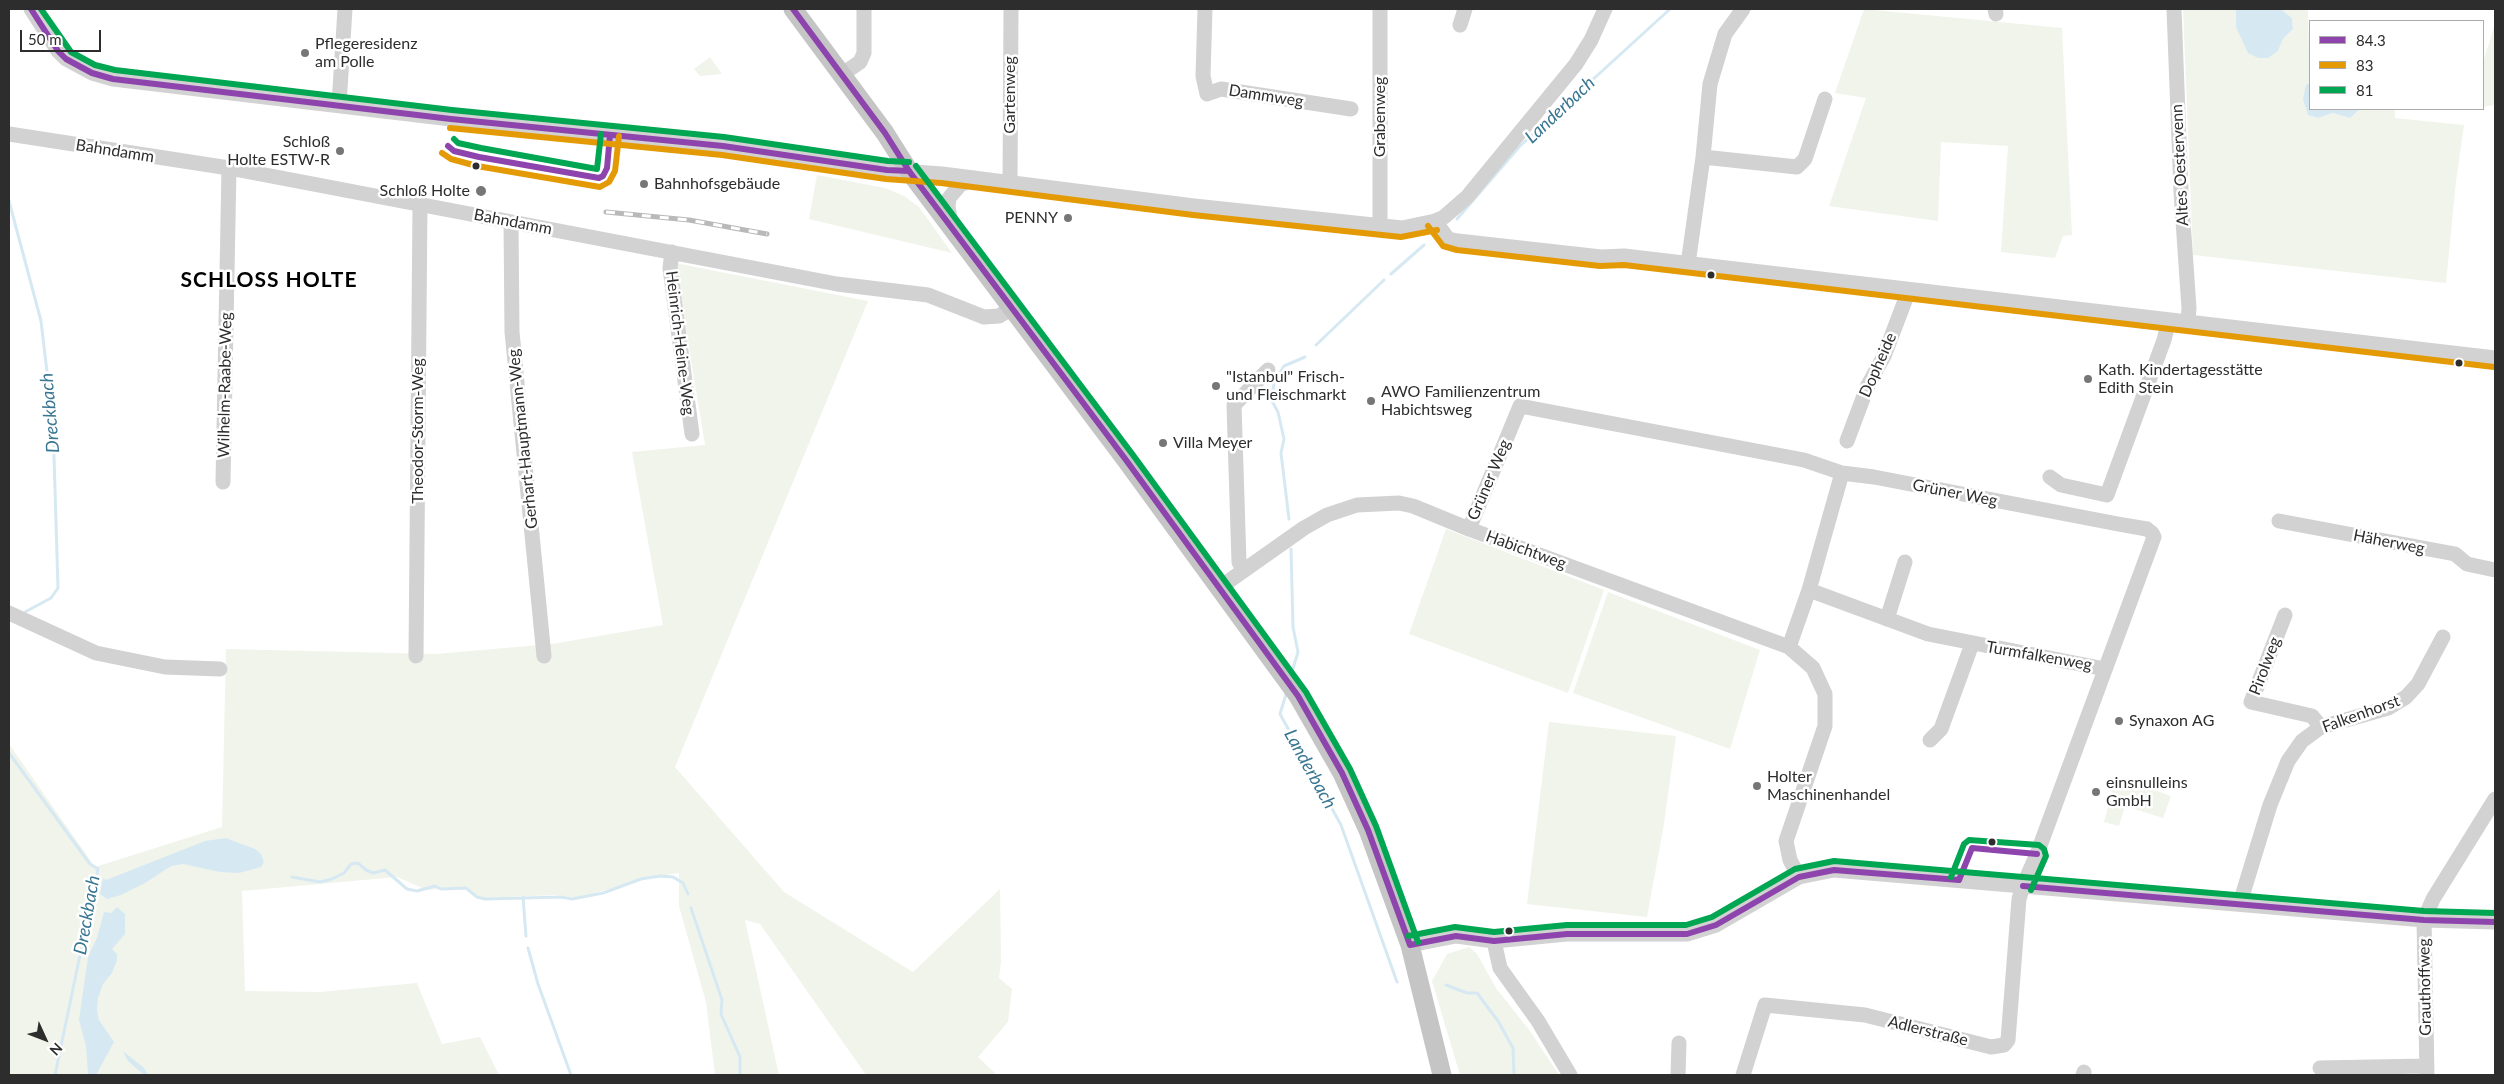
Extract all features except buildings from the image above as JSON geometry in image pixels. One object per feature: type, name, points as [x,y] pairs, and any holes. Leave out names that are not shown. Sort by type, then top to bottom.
[{"type":"main road","points":[[793,9],[885,133],[909,171],[1220,588],[1298,696],[1334,758],[1368,830],[1410,945],[1442,1075]]},
{"type":"street","points":[[31,9],[58,51],[77,67],[92,74],[113,79],[451,119],[723,146],[887,170],[975,178],[1194,206],[1402,228],[1435,222],[1444,217],[1467,197],[1553,94],[1584,53],[1605,9]]},
{"type":"street","points":[[339,105],[346,9]]},
{"type":"street","points":[[841,75],[860,62],[864,53],[864,9]]},
{"type":"street","name":"Gartenweg","points":[[1010,182],[1011,9]]},
{"type":"street","name":"Dammweg","points":[[1204,9],[1203,76],[1207,94],[1221,89],[1351,109]]},
{"type":"street","name":"Grabenweg","points":[[1380,9],[1380,225]]},
{"type":"street","points":[[1460,25],[1465,9]]},
{"type":"street","points":[[1688,264],[1703,157],[1710,84],[1725,34],[1743,9]]},
{"type":"street","name":"Altes Oestervenn","points":[[2174,9],[2181,192],[2189,308],[2188,321]]},
{"type":"street","points":[[1703,157],[1797,167],[1805,159],[1825,99]]},
{"type":"street","name":"Bahndamm","points":[[9,134],[229,168],[837,284],[928,295],[984,317],[999,316],[1012,308]]},
{"type":"street","name":"Wilhelm-Raabe-Weg","points":[[223,482],[229,168]]},
{"type":"street","points":[[952,227],[948,206],[949,198],[960,185],[975,178]]},
{"type":"street","name":"Theodor-Storm-Weg","points":[[416,656],[420,205]]},
{"type":"street","name":"Gerhart-Hauptmann-Weg","points":[[511,222],[512,332],[544,656]]},
{"type":"street","points":[[1435,222],[1448,239],[1458,241],[1601,257],[1624,256],[2053,305],[2085,312],[2188,321],[2495,358]]},
{"type":"street","name":"Heinrich-Heine-Weg","points":[[672,252],[670,268],[692,434]]},
{"type":"street","name":"Dopheide","points":[[1847,441],[1868,385],[1884,356],[1909,290]]},
{"type":"street","points":[[2050,477],[2061,484],[2107,495],[2164,340],[2169,320]]},
{"type":"street","points":[[1243,571],[1239,562],[1234,405],[1268,370]]},
{"type":"street","name":"Grüner Weg","points":[[1469,529],[1520,406],[1804,460],[1842,473],[1874,477],[2128,526],[2152,533],[2154,537],[2037,854],[2023,886]]},
{"type":"street","points":[[1789,646],[1809,590],[1842,473]]},
{"type":"street","name":"Habichtweg","points":[[1220,588],[1304,528],[1328,515],[1357,505],[1406,504],[1469,529],[1789,646],[1813,668],[1825,694],[1825,726],[1786,841],[1790,860],[1799,877]]},
{"type":"street","name":"Häherweg","points":[[2279,522],[2455,554],[2467,564],[2495,570]]},
{"type":"street","points":[[1887,619],[1905,562]]},
{"type":"street","name":"Turmfalkenweg","points":[[1809,590],[1928,634],[2105,669]]},
{"type":"street","points":[[9,613],[96,652],[165,667],[220,668]]},
{"type":"street","name":"Pirolweg","points":[[2285,615],[2251,702],[2312,716],[2322,727]]},
{"type":"street","name":"Falkenhorst","points":[[2240,903],[2270,805],[2288,761],[2302,740],[2322,727],[2388,708],[2406,697],[2418,684],[2443,637]]},
{"type":"street","name":"Turmfalkenweg","points":[[1930,740],[1941,729],[1972,644]]},
{"type":"street","name":"Grauthoffweg","points":[[2426,1071],[2424,920],[2433,899],[2495,799]]},
{"type":"street","points":[[1410,945],[1456,936],[1494,941],[1567,934],[1687,934],[1716,925],[1799,877],[1834,870],[2424,920],[2495,922]]},
{"type":"street","name":"Adlerstraße","points":[[1743,1075],[1766,1005],[1865,1015],[1991,1047],[2004,1045],[2008,1040],[2010,1029],[2019,899],[2023,886]]},
{"type":"street","points":[[1494,941],[1500,968],[1542,1028],[1570,1075]]},
{"type":"street","points":[[1678,1075],[1679,1042]]},
{"type":"street","points":[[2320,1068],[2426,1071]]},
{"type":"shaded area","points":[[1864,9],[2062,28],[2072,235],[2063,236],[2055,258],[2001,252],[2008,146],[1941,142],[1938,221],[1829,206],[1866,98],[1835,93]]},
{"type":"shaded area","points":[[2183,9],[2236,9],[2236,27],[2278,51],[2283,39],[2293,29],[2292,18],[2281,9],[2308,9],[2309,84],[2306,85],[2308,115],[2318,118],[2333,113],[2350,118],[2359,110],[2395,110],[2395,118],[2464,125],[2446,283],[2193,255]]},
{"type":"shaded area","points":[[2236,9],[2281,9],[2292,18],[2293,29],[2283,39],[2278,51],[2268,58],[2258,58],[2248,53],[2236,27]]},
{"type":"shaded area","points":[[2495,24],[2495,105],[2484,107],[2484,59]]},
{"type":"shaded area","points":[[710,57],[722,74],[700,76],[694,69]]},
{"type":"shaded area","points":[[2309,84],[2309,110],[2359,110],[2350,118],[2333,113],[2318,118],[2308,115],[2303,99],[2306,85]]},
{"type":"shaded area","points":[[817,175],[885,188],[904,196],[919,207],[952,253],[809,219]]},
{"type":"shaded area","points":[[675,263],[868,301],[675,767],[784,892],[913,972],[1000,889],[1001,961],[999,978],[1012,989],[1008,1022],[978,1057],[997,1075],[866,1075],[760,924],[745,920],[779,1075],[715,1075],[706,1002],[679,906],[679,873],[647,878],[578,898],[556,895],[476,898],[468,887],[427,890],[397,877],[242,891],[245,991],[320,992],[417,983],[442,1044],[480,1037],[499,1075],[9,1075],[9,744],[95,867],[222,827],[226,649],[435,654],[552,644],[663,625],[632,452],[705,445]]},
{"type":"shaded area","points":[[1446,529],[1604,590],[1568,693],[1409,634]]},
{"type":"shaded area","points":[[1608,592],[1760,650],[1730,749],[1573,693]]},
{"type":"shaded area","points":[[1549,722],[1676,736],[1664,824],[1647,917],[1527,904]]},
{"type":"shaded area","points":[[2116,776],[2171,796],[2163,818],[2125,806],[2119,826],[2104,822]]},
{"type":"shaded area","points":[[226,838],[255,849],[261,854],[264,862],[261,867],[239,873],[220,872],[183,864],[171,866],[145,883],[121,895],[107,899],[100,894],[103,878],[106,880],[205,841]]},
{"type":"shaded area","points":[[117,907],[125,914],[125,934],[112,949],[117,954],[117,960],[112,973],[103,984],[98,998],[97,1010],[99,1020],[114,1042],[96,1075],[88,1075],[86,1046],[79,1020],[88,957],[97,938],[104,912],[111,913]]},
{"type":"shaded area","points":[[1469,947],[1477,954],[1496,988],[1530,1031],[1559,1075],[1460,1075],[1432,981],[1447,954]]},
{"type":"shaded area","points":[[123,1051],[144,1068],[148,1075],[144,1075],[128,1061]]},
{"type":"waterway","name":"Landerbach","points":[[1457,219],[1520,146],[1670,9]]},
{"type":"waterway","name":"Dreckbach","points":[[9,201],[41,321],[53,423],[58,588],[51,598],[25,612]]},
{"type":"waterway","name":"Landerbach","points":[[1391,274],[1424,245]]},
{"type":"waterway","name":"Landerbach","points":[[1316,345],[1384,280]]},
{"type":"waterway","name":"Landerbach","points":[[1289,519],[1281,453],[1284,439],[1278,412],[1272,401],[1274,383],[1284,366],[1305,357]]},
{"type":"waterway","name":"Landerbach","points":[[1291,549],[1293,627],[1298,652],[1291,675]]},
{"type":"waterway","name":"Landerbach","points":[[1287,691],[1280,714],[1341,825],[1397,982]]},
{"type":"waterway","name":"Dreckbach","points":[[9,753],[90,864],[98,869],[55,1075]]},
{"type":"waterway","points":[[292,877],[320,882],[332,879],[344,873],[351,864],[358,863],[373,873],[385,870],[407,889],[417,891],[435,886],[441,889],[466,888],[477,897],[485,899],[561,897],[572,899],[603,893],[641,879],[660,876],[673,877],[683,883],[688,894]]},
{"type":"waterway","points":[[523,897],[526,936]]},
{"type":"waterway","points":[[691,908],[722,1000],[721,1014],[740,1057],[740,1075]]},
{"type":"waterway","points":[[528,948],[538,984],[571,1075]]},
{"type":"waterway","name":"Landerbach","points":[[1446,985],[1467,993],[1477,993],[1498,1021],[1513,1048],[1514,1075]]},
{"type":"railway","points":[[606,212],[689,220],[767,234]]},
{"type":"transit line","name":"84.3","points":[[31,9],[58,51],[66,59],[92,73],[113,79],[451,119],[723,146],[887,170],[909,171]]},
{"type":"transit line","name":"81","points":[[41,9],[71,52],[95,65],[115,70],[452,110],[724,137],[888,161],[909,162]]},
{"type":"transit line","name":"84.3","points":[[793,9],[885,133],[909,171],[1126,460],[1298,696],[1342,773],[1368,830],[1410,945]]},
{"type":"transit line","name":"83","points":[[450,128],[722,155],[886,179],[941,183],[1193,215],[1401,237],[1437,230]]},
{"type":"transit line","name":"81","points":[[454,139],[458,143],[481,148],[597,169],[601,134]]},
{"type":"transit line","name":"84.3","points":[[448,146],[454,151],[479,157],[599,178],[603,176],[607,168],[610,135]]},
{"type":"transit line","name":"83","points":[[442,153],[451,159],[477,166],[600,187],[609,182],[615,171],[619,136]]},
{"type":"transit line","name":"81","points":[[916,166],[1133,455],[1306,692],[1350,769],[1376,826],[1418,942]]},
{"type":"transit line","name":"83","points":[[1428,226],[1443,246],[1457,250],[1600,266],[1624,265],[2494,367]]},
{"type":"transit line","name":"81","points":[[1951,877],[1964,844],[1969,840],[2039,845],[2044,849],[2046,856],[2031,890]]},
{"type":"transit line","name":"84.3","points":[[1959,880],[1972,848],[2037,854]]},
{"type":"transit line","name":"81","points":[[1408,936],[1455,927],[1494,932],[1567,925],[1686,925],[1712,917],[1795,869],[1834,861],[2424,911],[2495,913]]},
{"type":"transit line","name":"84.3","points":[[1410,945],[1456,936],[1494,941],[1567,934],[1687,934],[1716,925],[1799,877],[1834,870],[1959,880]]},
{"type":"transit line","name":"84.3","points":[[2023,886],[2424,920],[2495,922]]},
{"type":"place","name":"Pflegeresidenz am Polle","points":[[305,53]]},
{"type":"place","name":"Schloß Holte ESTW-R","points":[[340,151]]},
{"type":"place","name":"Bahnhofsgebäude","points":[[644,184]]},
{"type":"place","name":"Schloß Holte","points":[[481,191]]},
{"type":"place","name":"PENNY","points":[[1068,218]]},
{"type":"place","name":"Kath. Kindertagesstätte Edith Stein","points":[[2088,379]]},
{"type":"place","name":"\"Istanbul\" Frisch- und Fleischmarkt","points":[[1216,386]]},
{"type":"place","name":"AWO Familienzentrum Habichtsweg","points":[[1371,401]]},
{"type":"place","name":"Villa Meyer","points":[[1163,443]]},
{"type":"place","name":"Synaxon AG","points":[[2119,721]]},
{"type":"place","name":"Holter Maschinenhandel","points":[[1757,786]]},
{"type":"place","name":"einsnulleins GmbH","points":[[2096,792]]},
{"type":"district","name":"SCHLOSS HOLTE","points":[[269,280]]}]
